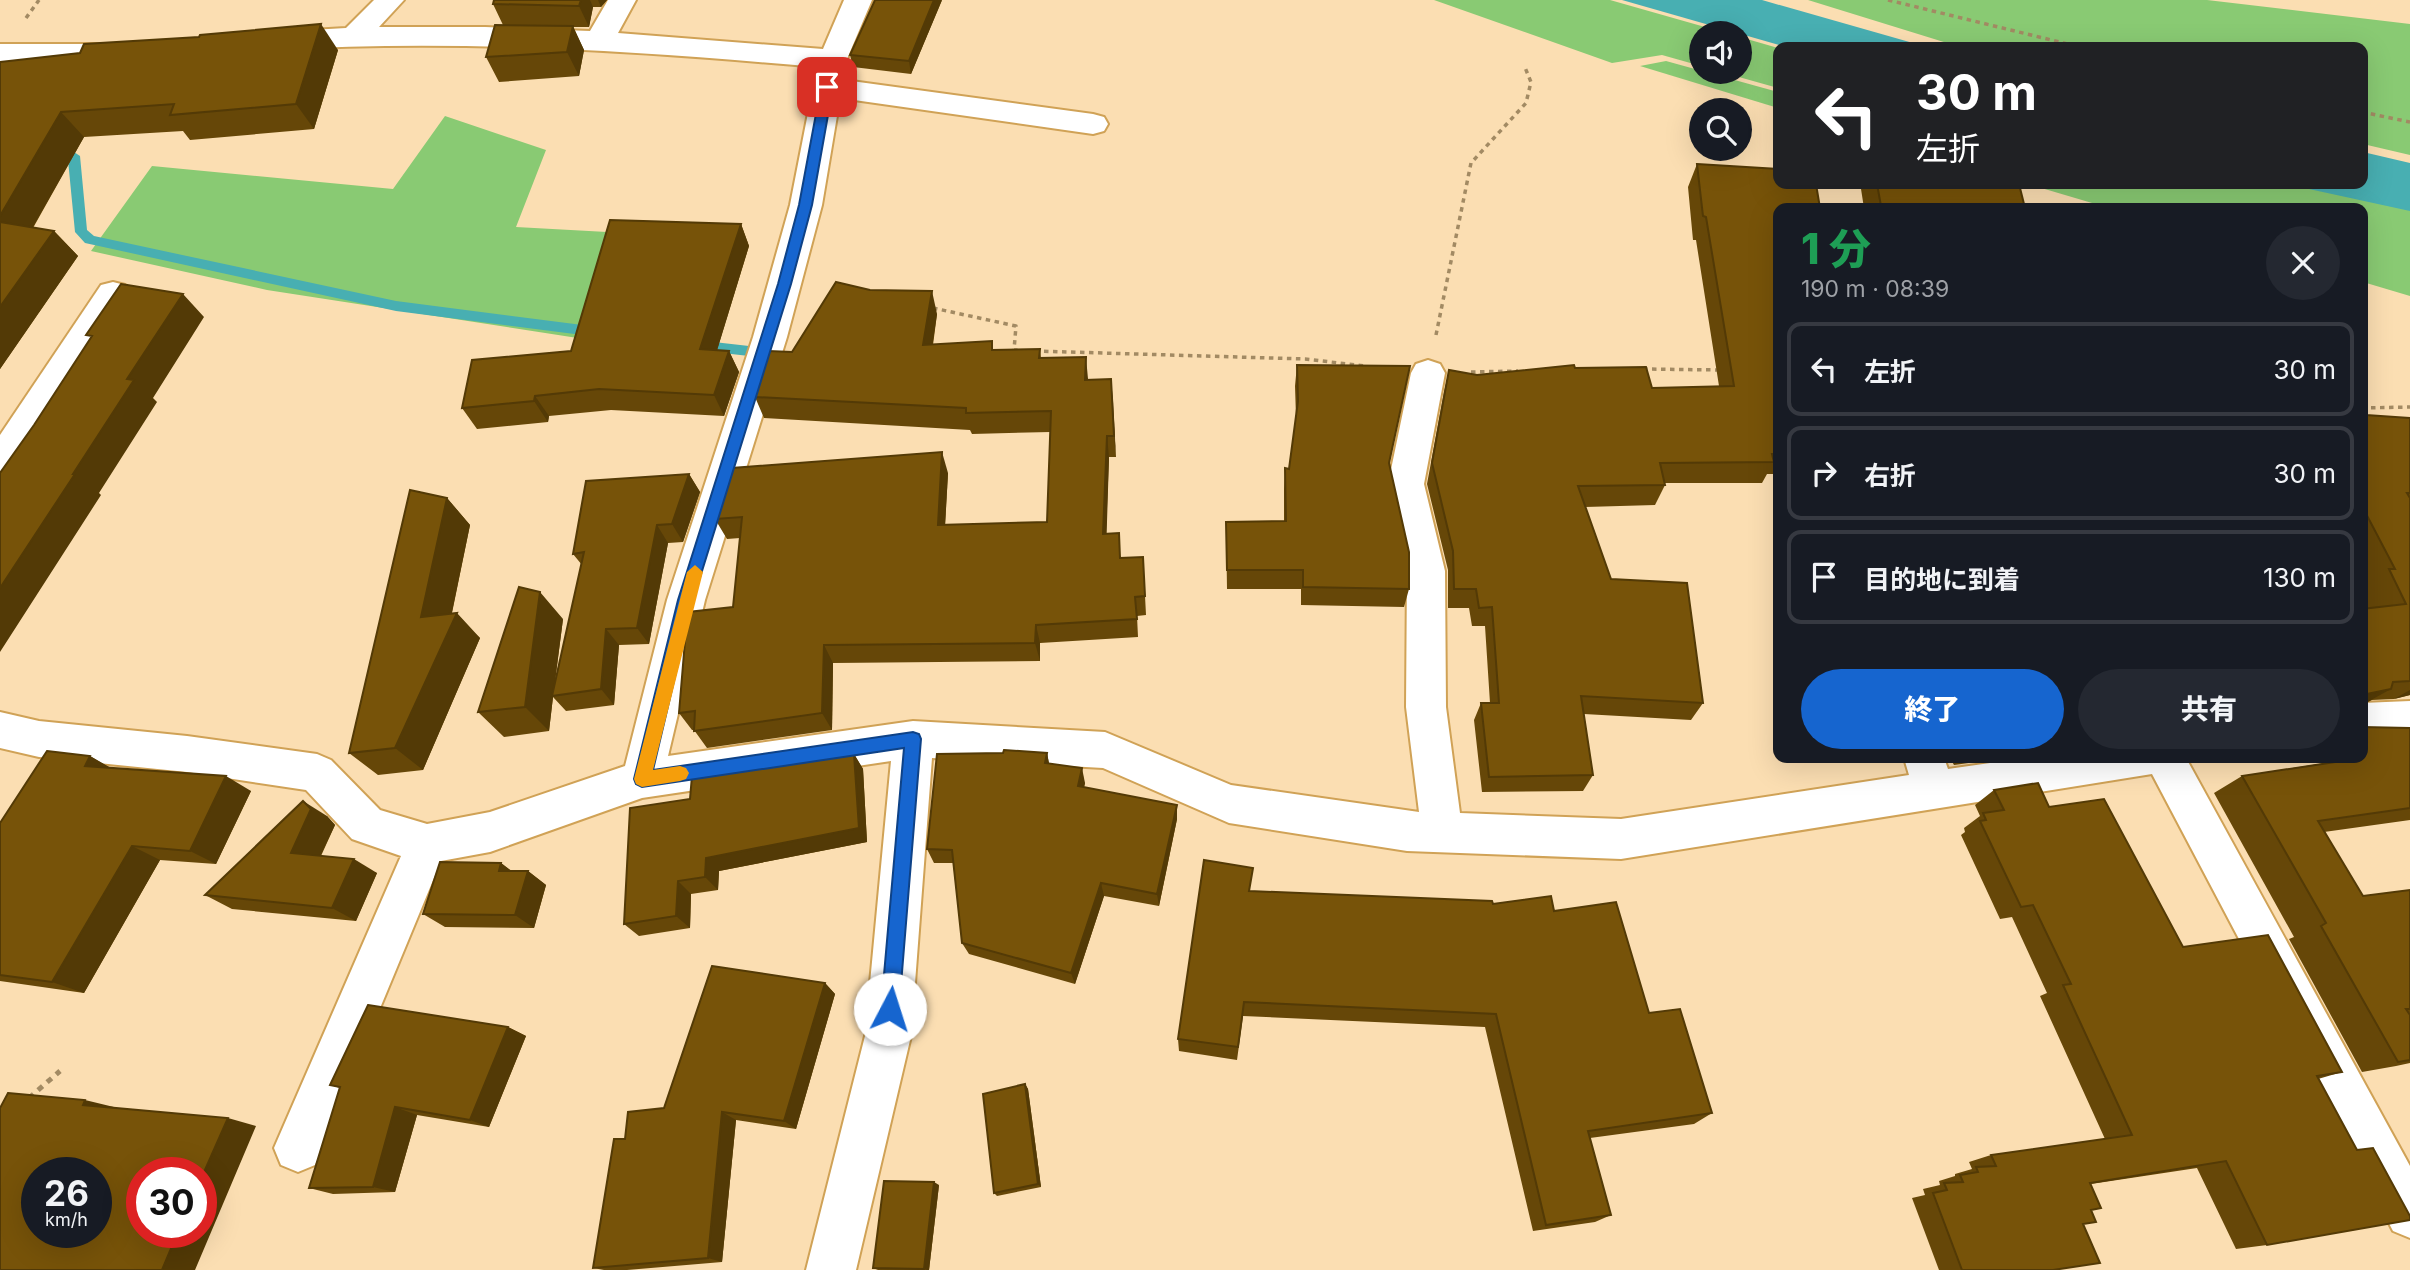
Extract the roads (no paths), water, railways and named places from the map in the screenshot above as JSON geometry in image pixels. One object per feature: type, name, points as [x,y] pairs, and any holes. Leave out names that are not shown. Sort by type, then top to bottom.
[{"type":"street","points":[[355,34],[390,0]]},
{"type":"street","points":[[600,38],[622,0]]},
{"type":"street","points":[[642,779],[686,600],[770,337],[806,205],[830,73],[858,0]]},
{"type":"street","points":[[246,43],[355,34],[600,38],[830,73],[1093,124]]},
{"type":"street","points":[[0,53],[110,54],[151,51]]},
{"type":"street","points":[[0,464],[113,293]]},
{"type":"street","points":[[1428,373],[1406,484],[1426,571],[1426,707],[1442,833]]},
{"type":"street","points":[[2368,721],[2410,719]]},
{"type":"street","points":[[0,730],[38,739],[187,754],[317,773],[367,825],[427,844],[491,832],[642,779],[913,739],[1105,750],[1229,804],[1407,831],[1621,839],[1929,774],[2078,763]]},
{"type":"street","points":[[831,1270],[887,1036],[913,739]]},
{"type":"street","points":[[2168,763],[2410,1214]]},
{"type":"street","points":[[298,1148],[427,844]]},
{"type":"water","points":[[1622,0],[1762,0],[1909,42],[1773,42],[1752,37],[1752,21],[1695,21]]},
{"type":"water","points":[[2368,153],[2410,163],[2410,211],[2309,189],[2368,189]]},
{"type":"waterway","points":[[54,154],[74,156],[81,232],[90,240],[396,306],[598,332]]},
{"type":"waterway","points":[[696,345],[749,351]]}]
